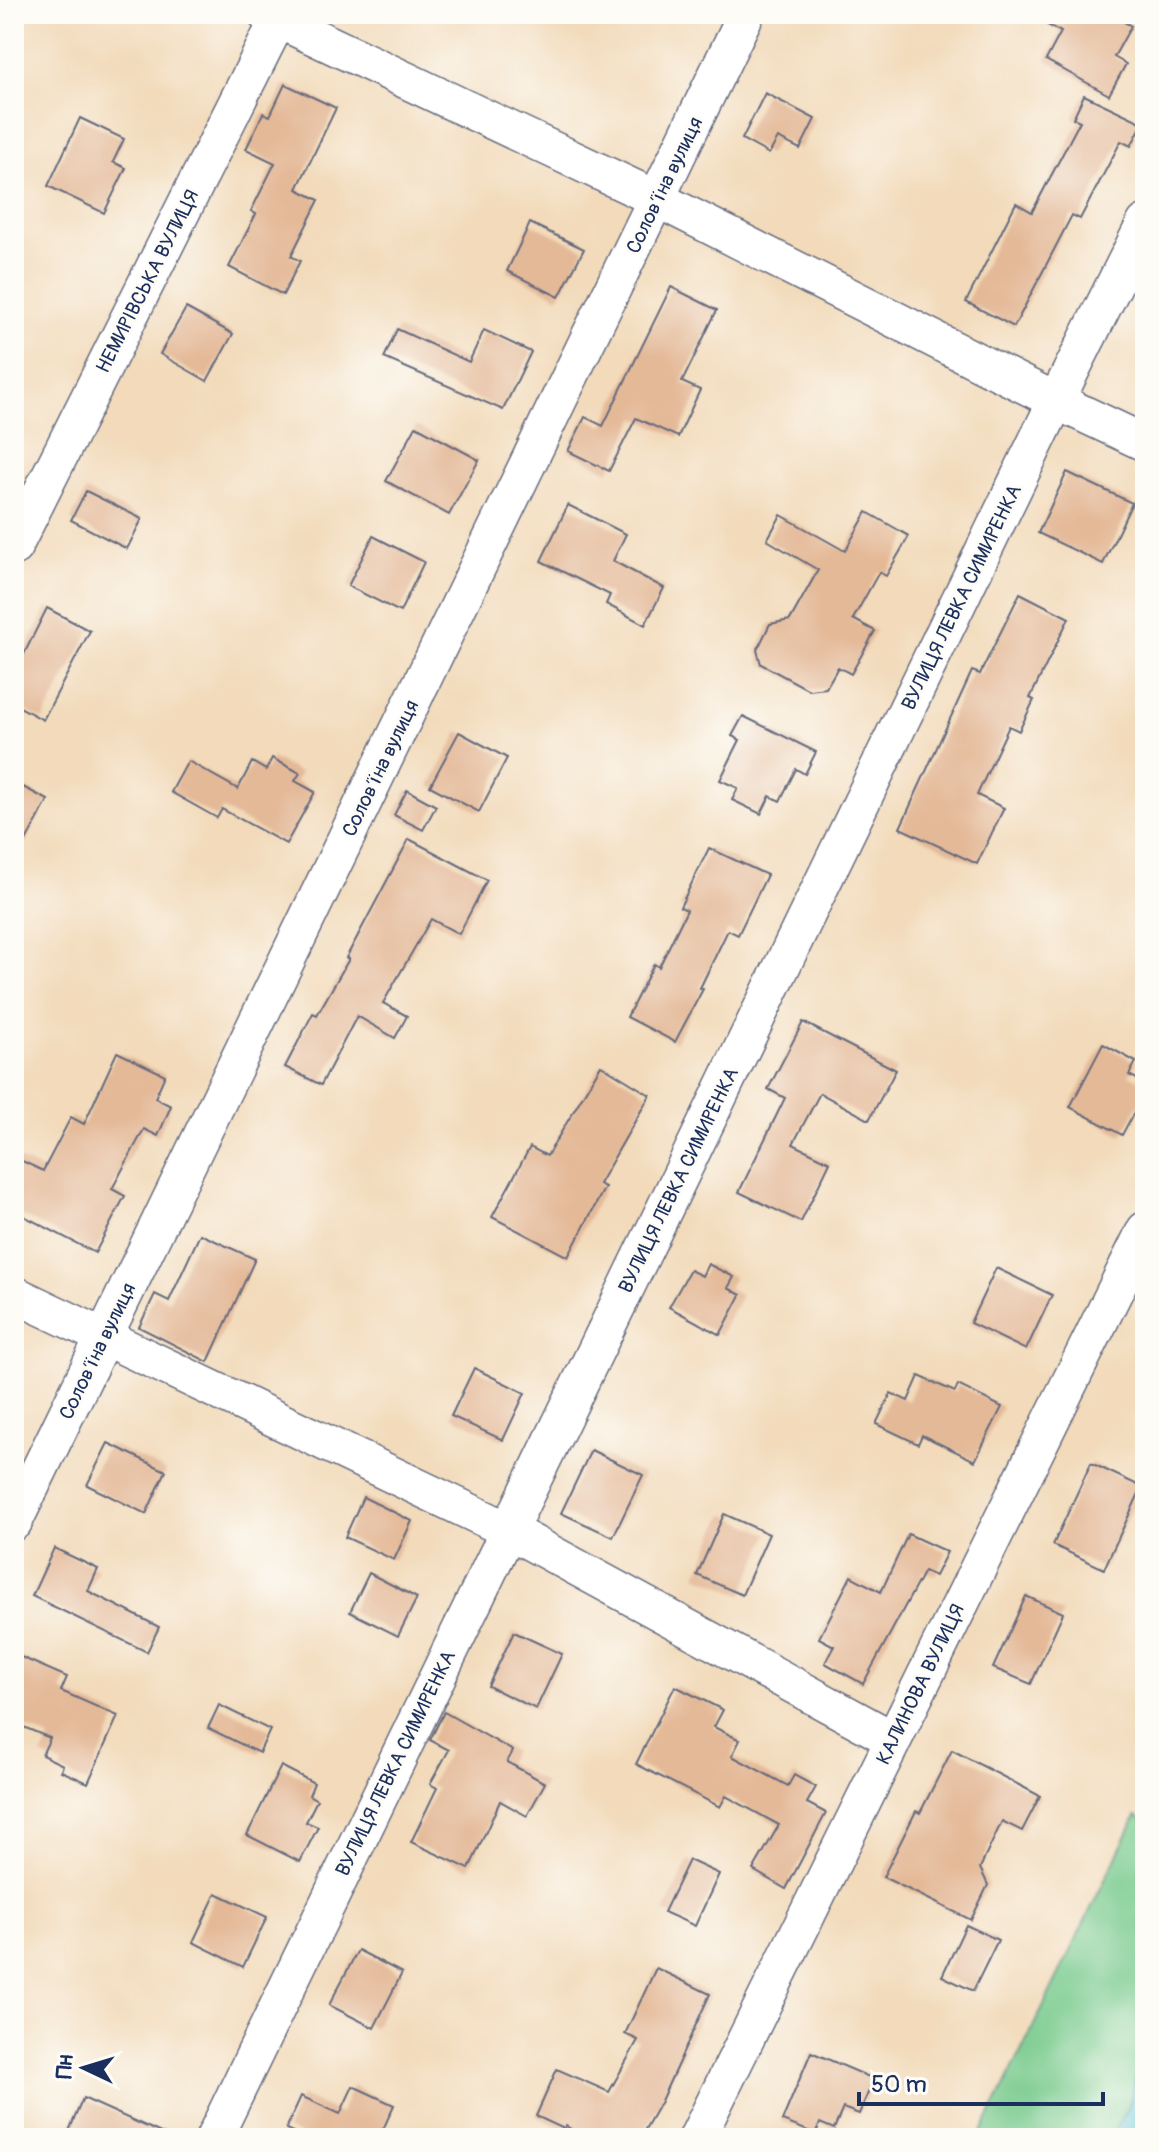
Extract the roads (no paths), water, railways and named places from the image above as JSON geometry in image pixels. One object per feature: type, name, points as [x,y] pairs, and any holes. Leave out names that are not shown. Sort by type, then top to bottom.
[{"type":"street","name":"Соловʼїна вулиця","points":[[14,1522],[746,14]]},
{"type":"street","points":[[275,16],[657,199],[1145,443]]},
{"type":"street","name":"НЕМИРІВСЬКА ВУЛИЦЯ","points":[[14,547],[275,16]]},
{"type":"street","name":"ВУЛИЦЯ ЛЕВКА СИМИРЕНКА","points":[[214,2138],[1145,223]]},
{"type":"street","name":"КАЛИНОВА ВУЛИЦЯ","points":[[697,2138],[1145,1230]]},
{"type":"street","points":[[14,1294],[508,1530],[892,1739]]},
{"type":"water","points":[[1145,2018],[1145,2138],[1109,2138],[1128,2108]]}]
